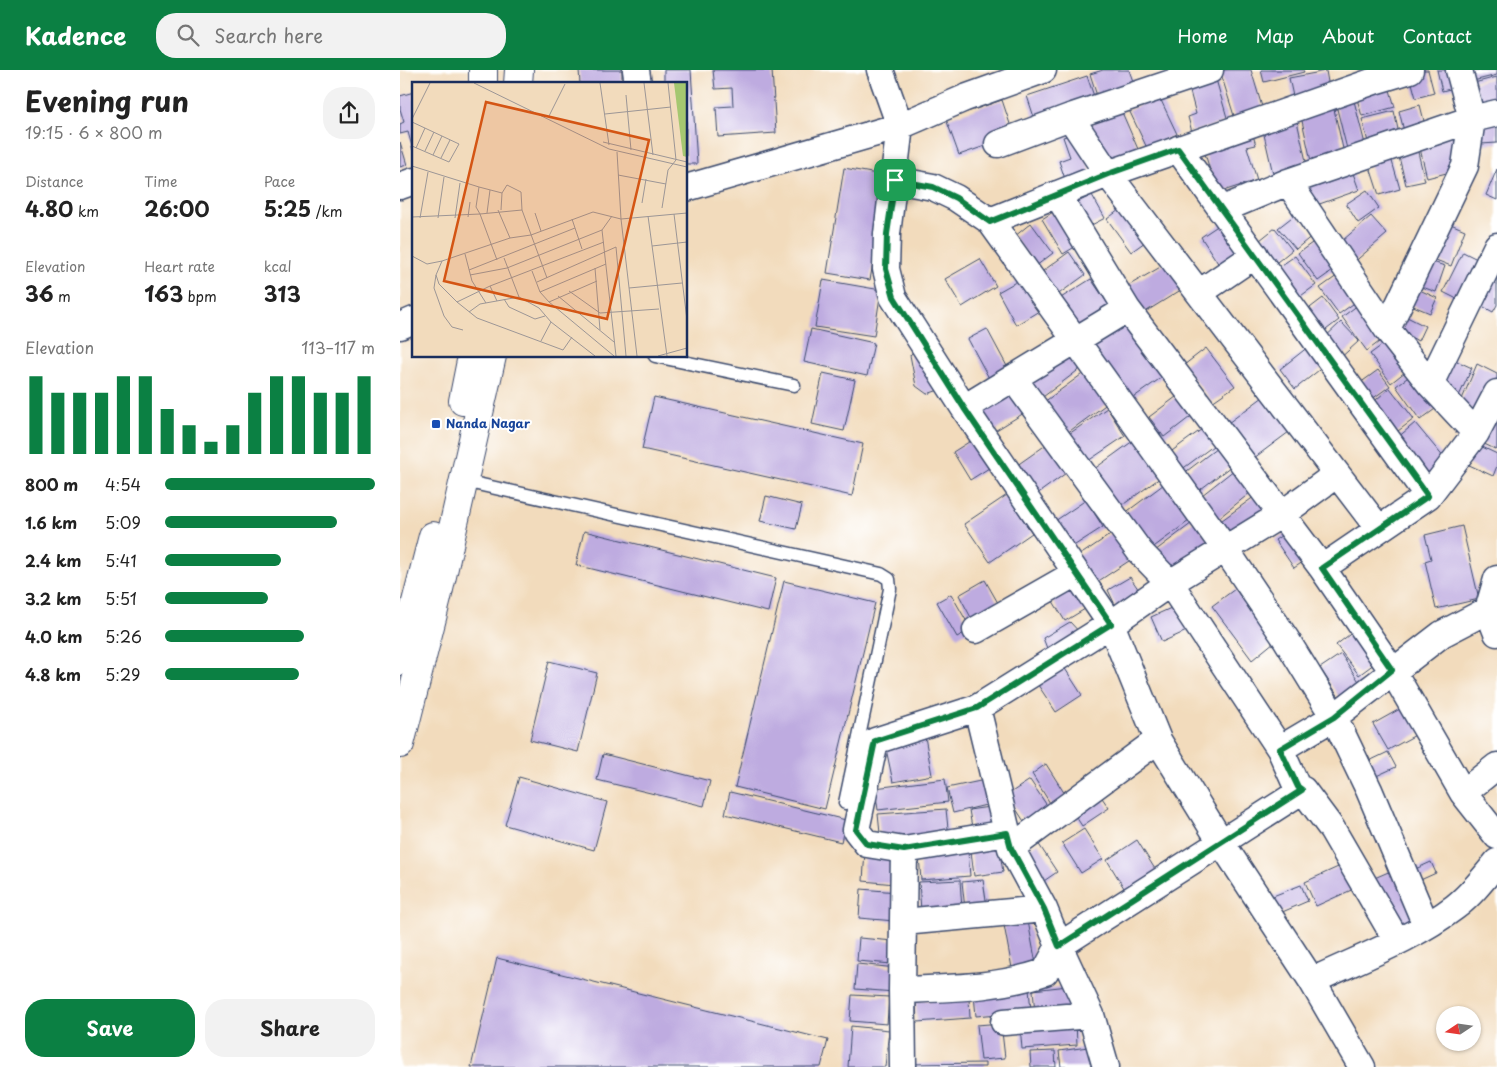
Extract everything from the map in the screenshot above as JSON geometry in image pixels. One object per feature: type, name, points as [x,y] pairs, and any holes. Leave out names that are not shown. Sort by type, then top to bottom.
[{"type":"street","points":[[880,70],[900,126],[887,234],[886,269],[894,297],[964,408],[1111,624],[1158,740],[1221,842],[1312,981],[1362,1067]]},
{"type":"street","points":[[688,187],[900,126],[966,98],[1043,70]]},
{"type":"street","points":[[998,144],[1070,117],[1210,70]]},
{"type":"street","points":[[990,222],[1108,174],[1410,70]]},
{"type":"street","points":[[1388,329],[1465,166],[1472,119],[1459,70]]},
{"type":"street","points":[[1221,210],[1288,182],[1472,119],[1497,113]]},
{"type":"street","points":[[1070,117],[1108,174],[1379,529]]},
{"type":"street","points":[[1178,149],[1428,496]]},
{"type":"street","points":[[895,180],[933,187],[956,198],[990,222],[1226,550],[1286,639],[1334,717],[1369,790],[1426,925]]},
{"type":"street","points":[[400,186],[412,182]]},
{"type":"street","points":[[1288,182],[1388,329],[1430,384],[1476,433]]},
{"type":"street","points":[[1056,194],[1127,309],[1322,568],[1392,670],[1463,793],[1497,836]]},
{"type":"street","points":[[1430,384],[1497,246]]},
{"type":"street","points":[[1199,293],[1255,255]]},
{"type":"street","points":[[964,408],[1127,309]]},
{"type":"street","points":[[400,326],[412,321]]},
{"type":"street","points":[[400,668],[417,594],[447,486],[472,358]]},
{"type":"street","points":[[400,744],[464,481],[492,358]]},
{"type":"street","points":[[1013,378],[1140,552],[1170,583],[1280,749],[1298,787],[1332,829],[1397,941]]},
{"type":"street","points":[[1322,568],[1428,496],[1476,433],[1497,393]]},
{"type":"street","points":[[1158,740],[1009,841],[904,850],[867,844],[856,830],[875,741],[977,708],[1111,624],[1170,583],[1282,514],[1337,474]]},
{"type":"street","points":[[976,630],[1076,573]]},
{"type":"street","points":[[1280,749],[1334,717],[1392,670],[1442,634],[1492,621],[1497,579]]},
{"type":"street","points":[[977,708],[1009,841],[1044,909],[1091,1015],[1106,1067]]},
{"type":"street","points":[[1463,793],[1497,766]]},
{"type":"street","points":[[902,990],[989,986],[1024,980],[1045,972],[1059,946],[1302,790]]},
{"type":"street","points":[[903,1067],[904,850]]},
{"type":"street","points":[[1312,981],[1397,941],[1456,906],[1480,883],[1497,862]]},
{"type":"street","points":[[903,922],[1044,909]]},
{"type":"street","points":[[1004,1022],[1091,1015]]},
{"type":"lane","points":[[665,358],[794,385]]},
{"type":"lane","points":[[464,481],[881,574],[889,579],[890,589],[845,803]]},
{"type":"building","points":[[579,70],[622,70],[622,82],[580,82]]},
{"type":"building","points":[[664,70],[691,70],[697,164],[688,164],[688,82],[664,82]]},
{"type":"building","points":[[713,70],[772,70],[776,133],[718,137],[716,107],[733,106],[732,88],[715,89]]},
{"type":"building","points":[[1103,70],[1129,70],[1135,87],[1098,99],[1090,74]]},
{"type":"building","points":[[1251,70],[1263,110],[1235,119],[1220,71]]},
{"type":"building","points":[[1261,70],[1303,70],[1304,72],[1264,82]]},
{"type":"building","points":[[1428,70],[1434,93],[1416,98],[1409,72]]},
{"type":"building","points":[[1437,70],[1454,70],[1458,87],[1442,91]]},
{"type":"building","points":[[1471,70],[1497,70],[1497,75],[1473,81]]},
{"type":"building","points":[[1326,71],[1330,93],[1294,101],[1289,78]]},
{"type":"building","points":[[1087,76],[1096,102],[1036,123],[1027,96]]},
{"type":"building","points":[[1215,76],[1228,121],[1192,132],[1188,117],[1196,114],[1188,84]]},
{"type":"building","points":[[1497,77],[1497,103],[1480,107],[1474,83]]},
{"type":"building","points":[[1387,80],[1395,107],[1362,116],[1354,89]]},
{"type":"building","points":[[412,93],[412,146],[408,132],[400,134],[400,124],[404,122],[400,109],[400,96]]},
{"type":"building","points":[[1159,96],[1177,134],[1147,148],[1129,110]]},
{"type":"building","points":[[1353,97],[1366,148],[1348,153],[1335,101]]},
{"type":"building","points":[[1002,100],[1014,136],[959,155],[946,119]]},
{"type":"building","points":[[1333,105],[1344,153],[1311,161],[1300,112]]},
{"type":"building","points":[[1420,105],[1425,125],[1404,131],[1399,111]]},
{"type":"building","points":[[1121,110],[1141,156],[1111,169],[1091,124]]},
{"type":"building","points":[[1394,111],[1399,134],[1368,142],[1362,119]]},
{"type":"building","points":[[1296,117],[1308,170],[1274,178],[1262,126]]},
{"type":"building","points":[[1497,118],[1497,143],[1481,144],[1479,120]]},
{"type":"building","points":[[1252,132],[1256,145],[1247,147],[1257,180],[1217,193],[1203,147]]},
{"type":"building","points":[[1077,133],[1091,173],[1066,182],[1059,161],[1070,157],[1063,137]]},
{"type":"building","points":[[1453,135],[1462,169],[1427,178],[1419,144]]},
{"type":"building","points":[[400,142],[407,165],[400,167]]},
{"type":"building","points":[[1416,144],[1425,181],[1406,185],[1397,149]]},
{"type":"building","points":[[1389,151],[1400,189],[1379,195],[1367,158]]},
{"type":"building","points":[[1350,165],[1359,190],[1311,207],[1302,182]]},
{"type":"building","points":[[844,168],[888,176],[870,280],[827,273]]},
{"type":"building","points":[[1497,169],[1497,200],[1486,195]]},
{"type":"building","points":[[1367,190],[1379,208],[1358,223],[1346,204]]},
{"type":"building","points":[[1092,195],[1105,218],[1080,231],[1068,207]]},
{"type":"building","points":[[1127,204],[1152,237],[1131,252],[1107,219]]},
{"type":"building","points":[[1061,207],[1083,242],[1063,254],[1042,219]]},
{"type":"building","points":[[1296,214],[1313,235],[1296,249],[1278,228]]},
{"type":"building","points":[[1371,216],[1387,234],[1352,264],[1336,246]]},
{"type":"building","points":[[1441,220],[1465,230],[1451,266],[1426,256]]},
{"type":"building","points":[[1225,221],[1247,255],[1223,271],[1201,237]]},
{"type":"building","points":[[1031,223],[1053,253],[1036,266],[1014,237]]},
{"type":"building","points":[[1275,228],[1292,250],[1272,266],[1255,244]]},
{"type":"building","points":[[1319,238],[1339,266],[1318,281],[1298,253]]},
{"type":"building","points":[[1069,252],[1085,275],[1049,301],[1032,279]]},
{"type":"building","points":[[1463,252],[1481,261],[1461,301],[1443,292]]},
{"type":"building","points":[[1295,256],[1316,285],[1298,298],[1276,269]]},
{"type":"building","points":[[980,259],[996,286],[962,307],[945,279]]},
{"type":"building","points":[[1423,259],[1445,266],[1436,292],[1414,284]]},
{"type":"building","points":[[1169,262],[1184,288],[1142,314],[1126,287]]},
{"type":"building","points":[[1497,266],[1497,305],[1493,312],[1475,302]]},
{"type":"building","points":[[1341,273],[1360,299],[1339,314],[1320,288]]},
{"type":"building","points":[[1021,279],[1039,311],[1016,325],[998,292]]},
{"type":"building","points":[[1091,279],[1112,310],[1076,333],[1056,301]]},
{"type":"building","points":[[823,280],[881,290],[874,336],[815,327]]},
{"type":"building","points":[[1413,287],[1437,298],[1430,313],[1406,303]]},
{"type":"building","points":[[1323,298],[1339,320],[1318,336],[1302,314]]},
{"type":"building","points":[[1362,302],[1387,336],[1367,351],[1342,317]]},
{"type":"building","points":[[1124,317],[1165,375],[1127,402],[1086,345]]},
{"type":"building","points":[[1407,317],[1425,326],[1418,341],[1400,331]]},
{"type":"building","points":[[1341,322],[1359,341],[1338,360],[1321,341]]},
{"type":"building","points":[[811,329],[874,343],[867,376],[804,362]]},
{"type":"building","points":[[987,329],[1009,370],[990,380],[968,339]]},
{"type":"building","points":[[1389,340],[1410,368],[1391,383],[1370,354]]},
{"type":"building","points":[[1313,343],[1328,363],[1295,389],[1280,369]]},
{"type":"building","points":[[920,346],[945,388],[927,394],[916,386],[910,355]]},
{"type":"building","points":[[1206,348],[1235,386],[1212,402],[1184,365]]},
{"type":"building","points":[[1067,350],[1081,368],[1035,403],[1021,384]]},
{"type":"building","points":[[1448,357],[1472,368],[1458,398],[1434,386]]},
{"type":"building","points":[[1477,364],[1497,374],[1497,385],[1484,415],[1460,404]]},
{"type":"building","points":[[1378,370],[1390,386],[1368,402],[1356,386]]},
{"type":"building","points":[[1418,370],[1442,404],[1420,420],[1396,386]]},
{"type":"building","points":[[1085,372],[1108,403],[1063,436],[1040,405]]},
{"type":"building","points":[[823,373],[855,380],[844,431],[812,424]]},
{"type":"building","points":[[1014,386],[1029,410],[993,432],[979,408]]},
{"type":"building","points":[[1390,388],[1414,419],[1394,434],[1371,404]]},
{"type":"building","points":[[1184,391],[1198,411],[1164,437],[1149,417]]},
{"type":"building","points":[[1267,394],[1293,429],[1250,461],[1224,426]]},
{"type":"building","points":[[654,397],[863,444],[852,496],[642,449]]},
{"type":"building","points":[[1107,408],[1125,436],[1082,465],[1063,438]]},
{"type":"building","points":[[1497,409],[1497,450],[1480,442]]},
{"type":"building","points":[[1415,423],[1450,465],[1432,480],[1397,438]]},
{"type":"building","points":[[1209,424],[1221,440],[1177,473],[1165,456]]},
{"type":"building","points":[[1137,438],[1164,475],[1117,509],[1090,472]]},
{"type":"building","points":[[972,440],[989,468],[970,480],[953,452]]},
{"type":"building","points":[[1053,440],[1073,468],[1033,497],[1013,468]]},
{"type":"building","points":[[1225,442],[1239,460],[1193,495],[1179,477]]},
{"type":"building","points":[[1476,444],[1497,454],[1497,466],[1493,476],[1467,464]]},
{"type":"building","points":[[1239,466],[1256,488],[1215,521],[1197,499]]},
{"type":"building","points":[[1171,479],[1197,515],[1147,552],[1121,516]]},
{"type":"building","points":[[1262,491],[1276,512],[1233,544],[1218,523]]},
{"type":"building","points":[[1007,495],[1032,533],[990,562],[964,524]]},
{"type":"building","points":[[766,496],[802,505],[796,529],[760,521]]},
{"type":"building","points":[[1086,500],[1103,527],[1072,547],[1055,521]]},
{"type":"building","points":[[1196,520],[1213,549],[1176,575],[1151,554]]},
{"type":"building","points":[[1462,526],[1479,599],[1436,609],[1425,561],[1431,559],[1425,535]]},
{"type":"building","points":[[1291,529],[1310,557],[1294,568],[1275,540]]},
{"type":"building","points":[[1117,530],[1135,557],[1094,584],[1077,557]]},
{"type":"building","points":[[584,531],[776,578],[768,612],[576,565]]},
{"type":"building","points":[[1130,577],[1145,599],[1120,615],[1108,590]]},
{"type":"building","points":[[985,580],[1002,610],[975,625],[959,595]]},
{"type":"building","points":[[784,581],[875,603],[825,809],[735,787]]},
{"type":"building","points":[[1068,581],[1085,609],[1065,621],[1048,593]]},
{"type":"building","points":[[1235,589],[1274,642],[1252,660],[1212,606]]},
{"type":"building","points":[[951,594],[971,629],[957,637],[937,602]]},
{"type":"building","points":[[1180,604],[1191,629],[1162,642],[1151,617]]},
{"type":"building","points":[[1070,622],[1082,635],[1050,656],[1043,638]]},
{"type":"building","points":[[1358,628],[1382,658],[1359,675],[1336,645]]},
{"type":"building","points":[[1341,654],[1362,686],[1341,700],[1320,668]]},
{"type":"building","points":[[549,661],[597,673],[578,752],[530,740]]},
{"type":"building","points":[[1062,664],[1082,695],[1056,712],[1036,682]]},
{"type":"building","points":[[1407,705],[1421,732],[1388,750],[1373,724]]},
{"type":"building","points":[[925,737],[932,775],[893,782],[885,744]]},
{"type":"building","points":[[1388,752],[1396,767],[1372,778],[1365,763]]},
{"type":"building","points":[[603,754],[710,781],[704,806],[597,780]]},
{"type":"building","points":[[1046,764],[1068,799],[1053,808],[1032,774]]},
{"type":"building","points":[[519,777],[607,802],[594,850],[505,825]]},
{"type":"building","points":[[945,779],[948,802],[878,810],[875,788]]},
{"type":"building","points":[[985,780],[990,804],[953,813],[947,788]]},
{"type":"building","points":[[1030,780],[1052,813],[1029,829],[1007,795]]},
{"type":"building","points":[[730,792],[846,820],[841,842],[725,814]]},
{"type":"building","points":[[1098,792],[1109,808],[1082,826],[1071,809]]},
{"type":"building","points":[[996,806],[1000,828],[973,833],[969,810]]},
{"type":"building","points":[[946,809],[949,838],[881,843],[878,814]]},
{"type":"building","points":[[1084,829],[1103,859],[1081,873],[1062,843]]},
{"type":"building","points":[[1137,840],[1158,874],[1127,893],[1107,860]]},
{"type":"building","points":[[1038,843],[1057,872],[1038,885],[1019,855]]},
{"type":"building","points":[[999,847],[1003,872],[974,876],[971,851]]},
{"type":"building","points":[[865,850],[897,852],[895,884],[863,881]]},
{"type":"building","points":[[968,852],[970,876],[921,880],[919,856]]},
{"type":"building","points":[[1431,862],[1436,873],[1416,882],[1411,871]]},
{"type":"building","points":[[1347,863],[1358,887],[1316,906],[1305,882]]},
{"type":"building","points":[[1393,870],[1417,922],[1394,932],[1370,880]]},
{"type":"building","points":[[960,880],[962,909],[921,911],[919,882]]},
{"type":"building","points":[[983,880],[987,907],[965,909],[962,882]]},
{"type":"building","points":[[1301,885],[1308,901],[1280,913],[1273,896]]},
{"type":"building","points":[[861,889],[897,892],[895,921],[859,918]]},
{"type":"building","points":[[1028,921],[1036,964],[1012,968],[1004,925]]},
{"type":"building","points":[[859,938],[894,941],[892,964],[857,961]]},
{"type":"building","points":[[497,958],[828,1040],[821,1067],[471,1067]]},
{"type":"building","points":[[857,964],[897,968],[895,992],[855,989]]},
{"type":"building","points":[[1068,986],[1071,1008],[1035,1013],[1033,990]]},
{"type":"building","points":[[1029,989],[1031,1011],[976,1016],[974,995]]},
{"type":"building","points":[[852,995],[889,997],[887,1024],[850,1021]]},
{"type":"building","points":[[969,998],[970,1018],[917,1022],[916,1001]]},
{"type":"building","points":[[1076,1021],[1077,1045],[1022,1049],[1020,1025]]},
{"type":"building","points":[[1001,1023],[1005,1058],[981,1060],[977,1025]]},
{"type":"building","points":[[851,1026],[889,1030],[885,1067],[848,1067]]},
{"type":"building","points":[[1095,1046],[1098,1067],[1061,1067],[1059,1051]]},
{"type":"building","points":[[1055,1051],[1056,1067],[1031,1067],[1030,1052]]},
{"type":"building","points":[[985,1063],[985,1067],[910,1067],[910,1064]]},
{"type":"place","name":"Nanda Nagar","points":[[436,424]]},
{"type":"route","points":[[1178,149],[1428,496],[1322,568],[1392,670],[1334,717],[1280,749],[1298,787],[1302,790],[1059,946],[1044,909],[1011,848],[1007,833],[904,850],[867,844],[856,830],[875,741],[977,708],[1111,624],[964,408],[894,297],[886,269],[887,234],[895,180],[933,187],[956,198],[990,222],[1056,194],[1178,149]]}]
